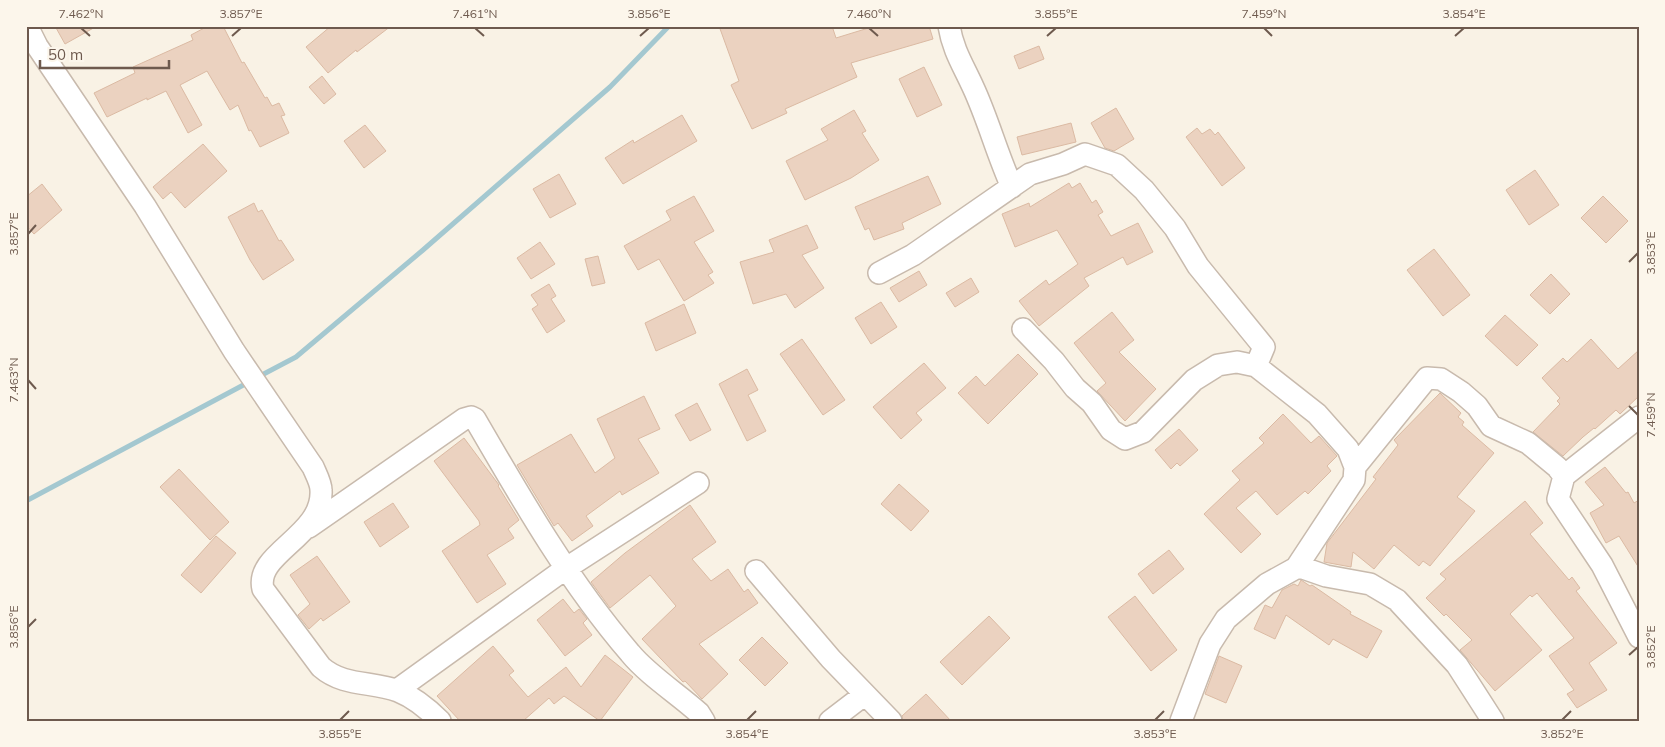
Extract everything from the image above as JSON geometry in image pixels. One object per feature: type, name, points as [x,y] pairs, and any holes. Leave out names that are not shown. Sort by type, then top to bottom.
[{"type":"street","points":[[27,26],[37,46],[145,206],[234,351],[269,400],[313,468],[322,489],[318,511],[306,530]]},
{"type":"street","points":[[949,26],[952,46],[973,87],[996,154],[1012,188]]},
{"type":"street","points":[[879,273],[913,255],[1030,174],[1063,164],[1085,154],[1117,165],[1144,190],[1175,228],[1198,266],[1264,347],[1256,366]]},
{"type":"street","points":[[1023,329],[1054,361],[1075,388],[1092,403],[1111,430],[1125,439],[1143,432],[1194,380],[1218,365],[1237,362],[1256,366],[1317,414],[1348,449],[1355,467],[1354,480],[1296,568],[1267,584],[1226,619],[1210,644],[1181,721]]},
{"type":"street","points":[[1355,467],[1426,378],[1434,378],[1441,379],[1461,392],[1477,406],[1491,426],[1528,443],[1557,467],[1564,476]]},
{"type":"street","points":[[440,721],[397,690],[362,685],[330,675],[321,667],[263,590],[261,582],[267,566],[306,530],[464,419],[471,417],[475,419],[565,569],[631,655],[699,713],[704,721]]},
{"type":"street","points":[[1639,417],[1564,476],[1558,499],[1602,566],[1639,637]]},
{"type":"street","points":[[397,690],[565,569],[698,483]]},
{"type":"street","points":[[1296,568],[1370,584],[1397,600],[1457,665],[1492,721]]},
{"type":"street","points":[[756,571],[864,695],[891,721]]},
{"type":"street","points":[[830,721],[864,695]]},
{"type":"building","points":[[55,26],[97,26],[65,44]]},
{"type":"building","points":[[208,26],[223,26],[242,63],[244,62],[265,98],[267,97],[272,106],[279,103],[285,115],[281,116],[289,133],[260,147],[251,130],[249,131],[238,105],[230,110],[207,71],[180,85],[202,125],[188,133],[166,91],[107,117],[94,93],[135,73],[133,67],[193,40],[191,35]]},
{"type":"building","points":[[331,26],[391,26],[357,52],[356,50],[328,73],[306,47]]},
{"type":"building","points":[[719,26],[832,26],[836,38],[875,26],[929,26],[933,39],[851,63],[857,77],[785,109],[787,113],[752,129],[731,85],[739,81]]},
{"type":"building","points":[[1039,46],[1044,59],[1019,69],[1014,56]]},
{"type":"building","points":[[924,67],[942,105],[917,117],[899,79]]},
{"type":"building","points":[[322,76],[336,94],[324,104],[309,87]]},
{"type":"building","points":[[1116,108],[1134,139],[1114,151],[1105,148],[1091,123]]},
{"type":"building","points":[[854,110],[866,131],[862,133],[879,160],[851,178],[805,200],[786,161],[828,140],[821,129]]},
{"type":"building","points":[[682,115],[697,141],[623,184],[605,158],[633,140],[634,143]]},
{"type":"building","points":[[1071,123],[1076,142],[1022,155],[1017,137]]},
{"type":"building","points":[[365,125],[386,151],[364,168],[344,141]]},
{"type":"building","points":[[1197,128],[1202,134],[1210,129],[1215,135],[1218,132],[1245,168],[1222,186],[1186,137]]},
{"type":"building","points":[[203,144],[227,171],[185,208],[171,192],[163,199],[153,187]]},
{"type":"building","points":[[1535,170],[1559,205],[1529,225],[1506,190]]},
{"type":"building","points":[[559,174],[576,204],[550,218],[533,189]]},
{"type":"building","points":[[928,176],[941,204],[902,223],[904,229],[874,240],[869,228],[865,230],[855,207]]},
{"type":"building","points":[[1069,183],[1072,188],[1080,183],[1092,203],[1096,200],[1103,212],[1098,215],[1111,236],[1138,223],[1153,252],[1127,265],[1123,257],[1084,278],[1089,286],[1039,326],[1019,301],[1046,280],[1049,285],[1078,264],[1057,230],[1015,247],[1002,214],[1029,203],[1030,207]]},
{"type":"building","points":[[42,184],[62,210],[34,234],[26,225],[26,197]]},
{"type":"building","points":[[694,196],[714,231],[694,242],[713,272],[708,275],[714,283],[684,301],[659,259],[638,270],[624,246],[671,220],[666,211]]},
{"type":"building","points":[[1603,196],[1628,221],[1606,243],[1581,218]]},
{"type":"building","points":[[254,203],[258,212],[262,210],[279,241],[281,240],[294,260],[263,280],[250,260],[228,217]]},
{"type":"building","points":[[807,225],[818,248],[802,255],[824,288],[795,308],[786,294],[753,304],[740,262],[774,252],[769,240]]},
{"type":"building","points":[[540,242],[555,264],[531,279],[517,258]]},
{"type":"building","points":[[1434,249],[1470,295],[1443,316],[1407,270]]},
{"type":"building","points":[[598,256],[605,283],[592,286],[585,259]]},
{"type":"building","points":[[919,271],[927,285],[899,302],[890,288]]},
{"type":"building","points":[[1551,274],[1570,294],[1550,314],[1530,295]]},
{"type":"building","points":[[971,278],[979,292],[955,307],[946,293]]},
{"type":"building","points":[[549,284],[556,296],[551,299],[565,321],[547,333],[532,309],[538,305],[531,295]]},
{"type":"building","points":[[881,302],[897,327],[871,344],[855,318]]},
{"type":"building","points":[[684,304],[696,333],[656,351],[645,323]]},
{"type":"building","points":[[1112,312],[1134,340],[1119,352],[1156,389],[1125,421],[1097,391],[1106,383],[1074,343]]},
{"type":"building","points":[[1505,315],[1538,345],[1517,366],[1485,336]]},
{"type":"building","points":[[802,339],[845,400],[823,415],[780,354]]},
{"type":"building","points":[[1591,339],[1618,369],[1639,350],[1639,396],[1620,414],[1616,410],[1563,456],[1533,432],[1560,404],[1557,401],[1560,398],[1542,378],[1563,358],[1567,362]]},
{"type":"building","points":[[1018,354],[1038,374],[988,424],[958,393],[976,376],[985,386]]},
{"type":"building","points":[[924,363],[946,388],[916,413],[922,420],[901,439],[873,407]]},
{"type":"building","points":[[747,369],[758,390],[748,395],[766,431],[747,441],[719,384]]},
{"type":"building","points":[[1440,393],[1461,413],[1458,417],[1464,422],[1462,425],[1494,453],[1457,497],[1475,511],[1430,566],[1423,561],[1419,566],[1394,545],[1374,569],[1353,552],[1351,567],[1324,562],[1327,543],[1376,479],[1373,477],[1398,445],[1394,440]]},
{"type":"building","points":[[644,396],[660,429],[638,439],[659,473],[622,495],[620,491],[586,516],[593,526],[572,541],[558,523],[554,526],[517,465],[571,434],[595,473],[615,458],[597,419]]},
{"type":"building","points":[[697,403],[711,430],[690,441],[675,415]]},
{"type":"building","points":[[1283,414],[1311,443],[1319,436],[1337,456],[1327,466],[1331,471],[1308,494],[1305,491],[1277,515],[1256,491],[1236,508],[1261,534],[1241,553],[1204,514],[1240,480],[1232,471],[1264,443],[1259,438]]},
{"type":"building","points":[[1179,429],[1198,450],[1180,466],[1177,463],[1171,469],[1155,450]]},
{"type":"building","points":[[464,438],[499,485],[519,520],[508,529],[514,538],[487,555],[506,584],[477,603],[442,551],[480,525],[479,521],[434,461]]},
{"type":"building","points":[[1605,467],[1626,493],[1628,492],[1634,503],[1639,500],[1639,568],[1619,536],[1606,543],[1590,513],[1604,505],[1585,482]]},
{"type":"building","points":[[179,469],[229,522],[210,540],[160,487]]},
{"type":"building","points":[[899,484],[929,511],[911,531],[881,504]]},
{"type":"building","points":[[1525,501],[1543,523],[1530,534],[1569,580],[1572,577],[1580,588],[1576,591],[1617,643],[1589,663],[1607,690],[1577,708],[1567,694],[1574,690],[1549,656],[1574,638],[1537,593],[1532,597],[1530,595],[1510,614],[1542,650],[1495,691],[1460,650],[1472,640],[1446,614],[1444,616],[1426,598],[1446,579],[1440,574]]},
{"type":"building","points":[[393,503],[409,527],[380,547],[364,522]]},
{"type":"building","points":[[690,505],[716,542],[692,559],[711,581],[728,569],[744,592],[748,589],[758,603],[699,644],[728,674],[702,699],[642,639],[676,606],[650,575],[610,608],[591,582],[625,553]]},
{"type":"building","points":[[216,536],[236,553],[201,593],[181,575]]},
{"type":"building","points":[[1169,550],[1184,569],[1153,594],[1138,574]]},
{"type":"building","points":[[317,556],[350,602],[323,621],[321,618],[309,629],[298,615],[310,604],[290,575]]},
{"type":"building","points":[[1301,580],[1310,586],[1312,585],[1351,612],[1350,614],[1382,631],[1367,658],[1333,639],[1329,645],[1286,615],[1275,639],[1254,629],[1265,605],[1272,608],[1282,590],[1294,584],[1298,586]]},
{"type":"building","points":[[1135,596],[1177,650],[1151,671],[1108,617]]},
{"type":"building","points":[[563,599],[574,613],[579,609],[587,619],[583,623],[592,635],[565,656],[537,620]]},
{"type":"building","points":[[989,616],[1010,638],[962,685],[940,662]]},
{"type":"building","points":[[762,637],[788,663],[765,686],[739,660]]},
{"type":"building","points":[[493,646],[514,671],[509,675],[528,697],[566,667],[581,687],[605,655],[633,677],[600,721],[564,696],[554,704],[549,698],[523,721],[460,721],[437,696]]},
{"type":"building","points":[[1219,656],[1242,666],[1226,703],[1205,694]]},
{"type":"building","points":[[926,694],[951,721],[903,721],[902,716]]},
{"type":"waterway","points":[[258,377],[296,357],[423,250],[610,87],[669,26]]},
{"type":"waterway","points":[[26,501],[249,382]]}]
